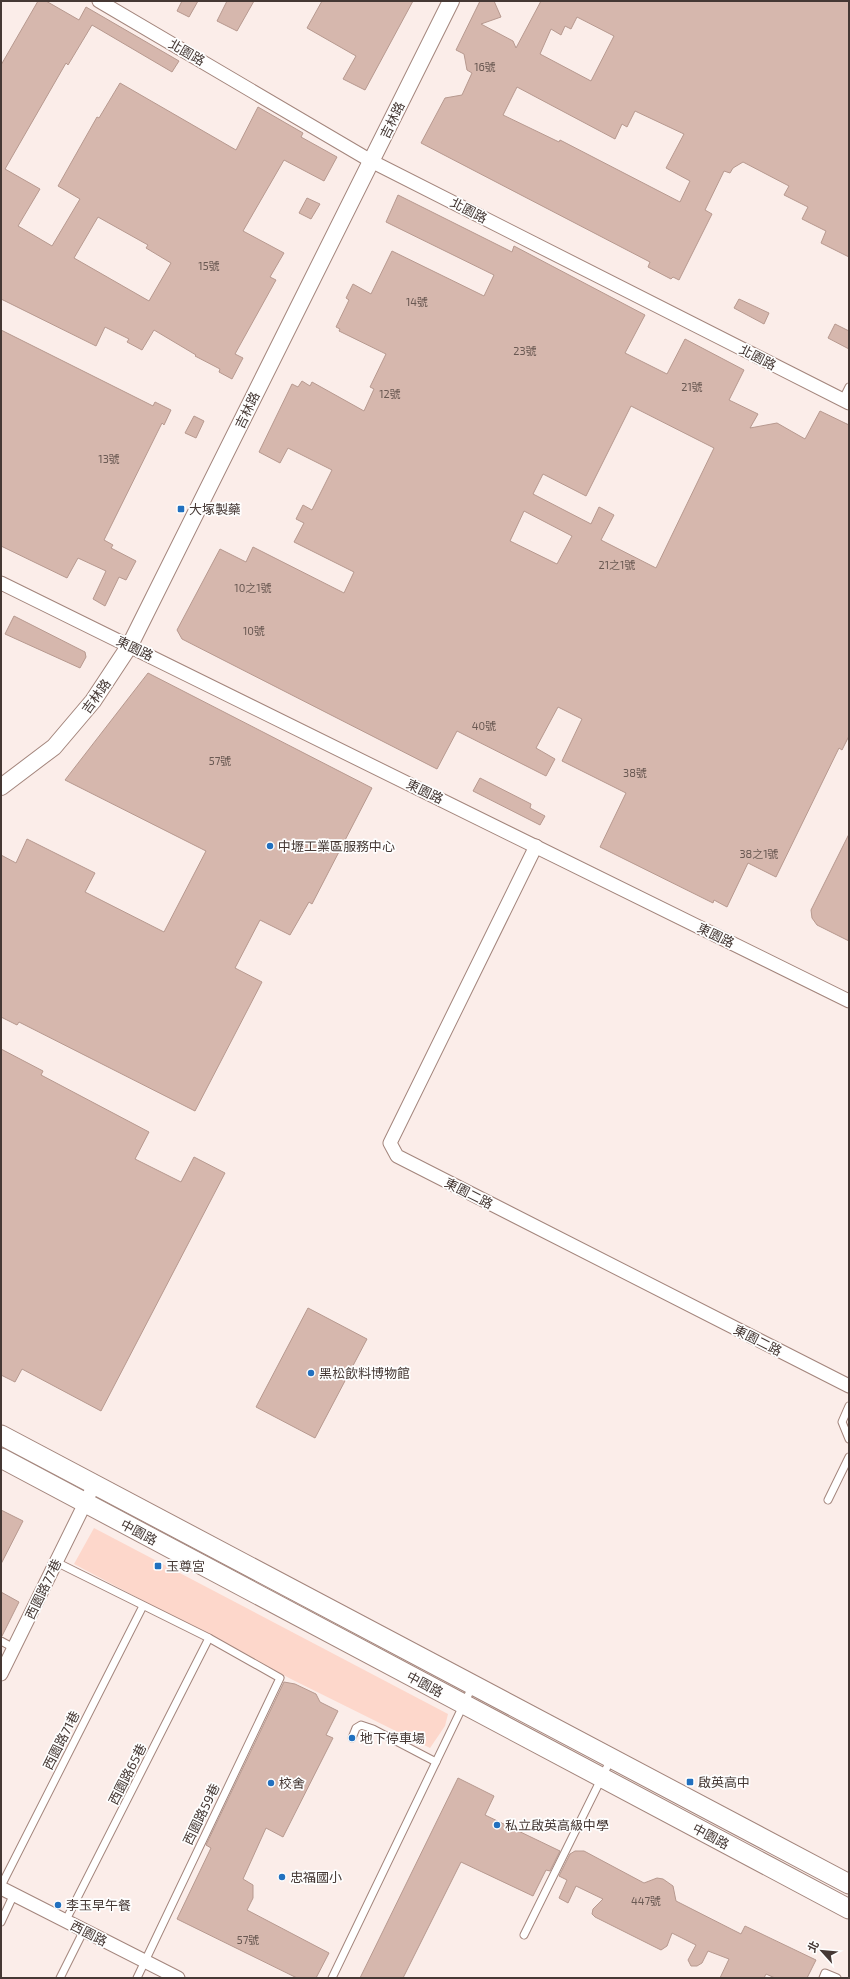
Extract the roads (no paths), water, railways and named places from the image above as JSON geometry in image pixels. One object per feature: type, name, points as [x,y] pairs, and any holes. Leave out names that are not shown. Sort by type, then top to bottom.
[{"type":"main road","name":"中園路","points":[[1,1435],[849,1884]]},
{"type":"main road","name":"中園路","points":[[1,1458],[849,1909]]},
{"type":"street","name":"北園路","points":[[99,1],[371,161],[846,401]]},
{"type":"street","name":"吉林路","points":[[1,787],[54,748],[93,701],[130,645],[451,1]]},
{"type":"street","name":"東園路","points":[[1,583],[130,645],[849,1001]]},
{"type":"street","name":"東園二路","points":[[536,846],[390,1143],[397,1156],[849,1386]]},
{"type":"street","name":"西園路77巷","points":[[1,1674],[94,1485]]},
{"type":"street","name":"西園路","points":[[1,1887],[178,1978]]},
{"type":"lane","points":[[846,401],[849,387]]},
{"type":"lane","points":[[849,1406],[842,1422],[849,1439]]},
{"type":"lane","points":[[828,1500],[849,1457]]},
{"type":"lane","points":[[56,1562],[208,1638]]},
{"type":"lane","name":"西園路71巷","points":[[1,1887],[143,1606]]},
{"type":"lane","name":"西園路59巷","points":[[137,1978],[280,1678],[208,1638]]},
{"type":"lane","name":"西園路65巷","points":[[66,1920],[208,1638]]},
{"type":"lane","points":[[1,1641],[14,1648]]},
{"type":"lane","points":[[332,1978],[474,1685]]},
{"type":"lane","points":[[352,1738],[356,1728],[361,1725],[373,1729],[436,1762]]},
{"type":"lane","points":[[524,1935],[612,1758]]},
{"type":"lane","points":[[1,1922],[14,1894]]},
{"type":"lane","points":[[60,1978],[84,1930]]},
{"type":"lane","points":[[824,1976],[837,1978]]},
{"type":"place","name":"大塚製藥","points":[[181,509]]},
{"type":"place","name":"中壢工業區服務中心","points":[[270,846]]},
{"type":"place","name":"黑松飲料博物館","points":[[311,1373]]},
{"type":"place","name":"玉尊宮","points":[[158,1566]]},
{"type":"place","name":"地下停車場","points":[[352,1738]]},
{"type":"place","name":"啟英高中","points":[[690,1782]]},
{"type":"place","name":"校舍","points":[[271,1783]]},
{"type":"place","name":"私立啟英高級中學","points":[[497,1825]]},
{"type":"place","name":"忠福國小","points":[[282,1877]]},
{"type":"place","name":"李玉早午餐","points":[[58,1905]]}]
